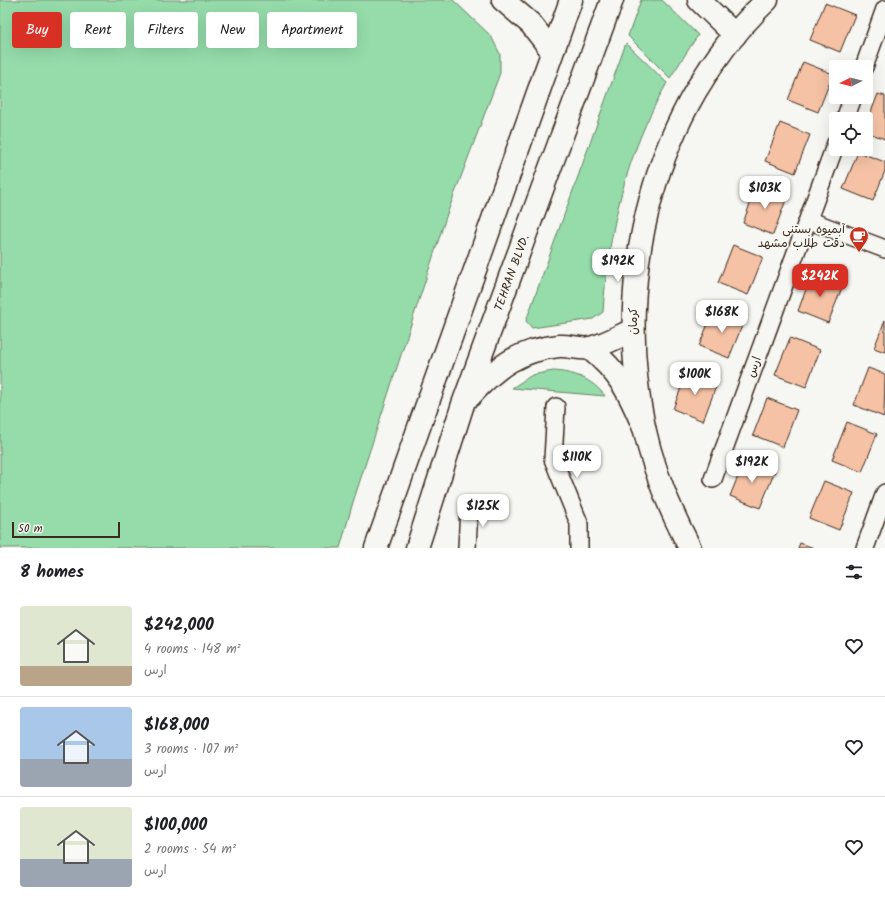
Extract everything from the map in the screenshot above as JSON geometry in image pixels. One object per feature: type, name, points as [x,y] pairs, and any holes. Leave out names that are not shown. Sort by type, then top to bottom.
[{"type":"main road","points":[[503,0],[531,24],[552,51]]},
{"type":"main road","points":[[376,548],[571,0]]},
{"type":"main road","name":"TEHRAN BLVD.","points":[[417,548],[463,404],[612,0]]},
{"type":"main road","points":[[699,0],[735,35]]},
{"type":"main road","name":"کرمان","points":[[686,545],[663,490],[644,428],[635,369],[632,330],[634,290],[641,238],[650,200],[660,169],[672,138],[686,109],[703,80],[735,35],[767,0]]},
{"type":"main road","points":[[463,404],[489,375],[508,361],[530,351],[560,346],[589,348],[632,330]]},
{"type":"main road","points":[[589,348],[606,362],[620,378],[631,397],[644,428]]},
{"type":"street","points":[[867,60],[885,9]]},
{"type":"street","name":"ارس","points":[[713,479],[831,156]]},
{"type":"street","points":[[808,220],[885,249]]},
{"type":"street","points":[[556,407],[553,459],[579,523],[579,548]]},
{"type":"street","points":[[865,548],[885,493]]},
{"type":"street","points":[[467,548],[469,507]]},
{"type":"green space","points":[[0,0],[453,0],[491,36],[500,54],[500,73],[447,214],[353,502],[340,548],[0,548]]},
{"type":"green space","points":[[641,0],[662,0],[698,35],[670,78],[628,36]]},
{"type":"green space","points":[[626,43],[667,83],[640,137],[630,165],[609,252],[603,312],[593,319],[532,328],[526,321]]},
{"type":"green space","points":[[553,371],[568,373],[582,378],[594,385],[605,396],[512,388],[532,375]]},
{"type":"building","points":[[825,3],[855,15],[840,52],[810,40]]},
{"type":"building","points":[[803,62],[829,72],[829,84],[818,112],[788,100]]},
{"type":"building","points":[[878,94],[885,96],[885,139],[873,135],[873,112],[871,112]]},
{"type":"building","points":[[780,123],[810,135],[795,173],[765,161]]},
{"type":"building","points":[[856,156],[869,156],[885,162],[885,171],[873,201],[843,189]]},
{"type":"building","points":[[757,185],[787,197],[773,235],[743,223]]},
{"type":"building","points":[[733,245],[763,257],[748,295],[718,283]]},
{"type":"building","points":[[812,273],[843,285],[828,323],[798,311]]},
{"type":"building","points":[[714,309],[744,321],[729,358],[699,346]]},
{"type":"building","points":[[885,320],[885,352],[874,348]]},
{"type":"building","points":[[790,338],[820,350],[806,387],[775,375]]},
{"type":"building","points":[[868,368],[885,374],[884,417],[854,405]]},
{"type":"building","points":[[687,372],[717,384],[703,421],[673,409]]},
{"type":"building","points":[[767,398],[797,410],[783,447],[753,435]]},
{"type":"building","points":[[847,422],[877,434],[862,472],[832,460]]},
{"type":"building","points":[[745,459],[775,471],[760,508],[730,496]]},
{"type":"building","points":[[824,481],[854,493],[839,530],[809,518]]},
{"type":"building","points":[[800,543],[814,548],[798,548]]},
{"type":"place","name":"آبمیوه بستنی دقت طلاب مشهد","points":[[859,253]]}]
